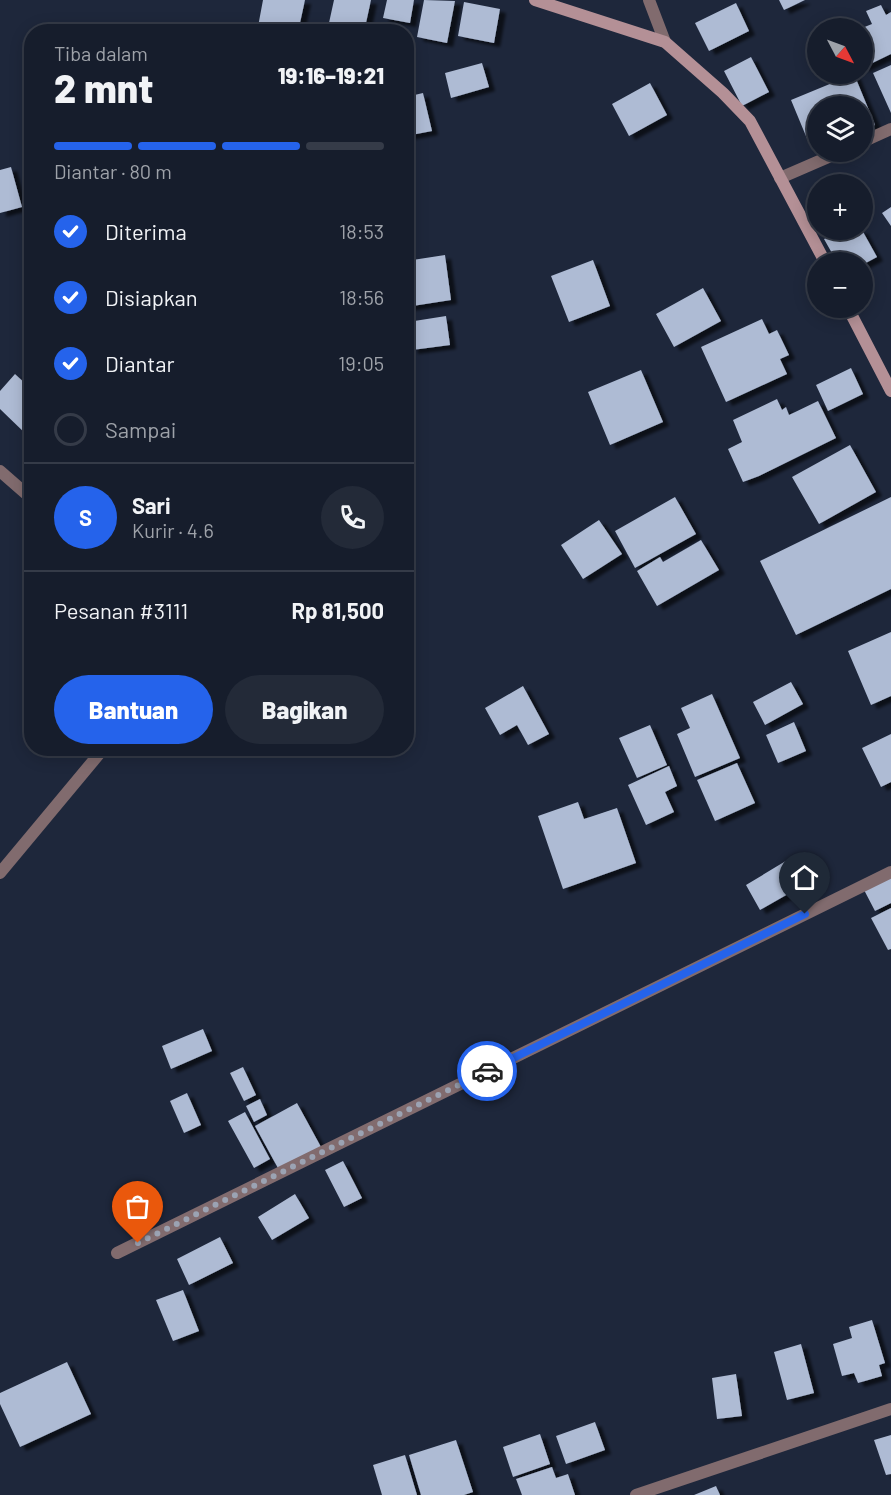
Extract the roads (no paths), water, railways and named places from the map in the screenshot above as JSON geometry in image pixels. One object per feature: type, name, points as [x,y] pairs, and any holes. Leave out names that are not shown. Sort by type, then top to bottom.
[{"type":"street","points":[[535,0],[664,42],[723,93],[750,120],[820,252]]},
{"type":"street","points":[[649,0],[664,42]]},
{"type":"street","points":[[873,136],[891,129]]},
{"type":"street","points":[[780,178],[817,162]]},
{"type":"street","points":[[853,318],[891,391]]},
{"type":"street","points":[[0,471],[24,492]]},
{"type":"street","points":[[0,873],[97,756]]},
{"type":"street","points":[[117,1253],[891,872]]},
{"type":"street","points":[[636,1495],[891,1409]]}]
